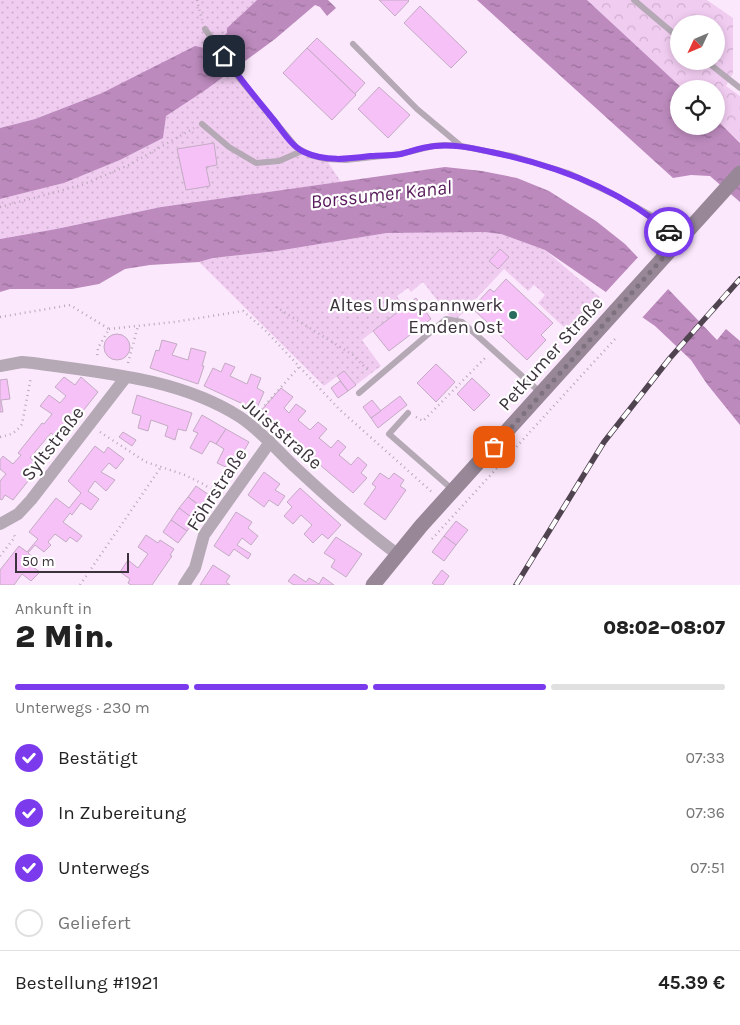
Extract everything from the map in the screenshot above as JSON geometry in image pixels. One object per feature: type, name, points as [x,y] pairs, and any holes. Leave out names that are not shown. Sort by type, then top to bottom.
[{"type":"main road","name":"Petkumer Straße","points":[[372,585],[396,554],[740,173]]},
{"type":"street","name":"Juiststraße","points":[[0,366],[22,362],[126,376],[194,394],[226,409],[270,442],[338,506],[396,554]]},
{"type":"street","name":"Syltstraße","points":[[4,523],[18,514],[31,500],[126,376]]},
{"type":"street","name":"Föhrstraße","points":[[184,585],[195,568],[204,535],[270,442]]},
{"type":"lane","points":[[634,0],[670,30]]},
{"type":"lane","points":[[205,29],[239,78],[280,128],[302,151],[326,159],[346,160],[400,154],[432,146],[461,146],[516,157],[568,173],[613,194],[649,214],[679,240]]},
{"type":"lane","points":[[353,44],[417,109],[461,146]]},
{"type":"lane","points":[[717,70],[740,88]]},
{"type":"lane","points":[[202,124],[229,147],[256,162],[279,161],[302,151]]},
{"type":"lane","points":[[359,393],[446,319],[462,322],[541,393]]},
{"type":"lane","points":[[408,413],[389,434],[448,496]]},
{"type":"path","points":[[198,0],[205,29]]},
{"type":"path","points":[[0,208],[82,186],[129,165],[202,124]]},
{"type":"path","points":[[0,317],[70,305],[109,329],[242,311],[265,330],[339,409],[448,496]]},
{"type":"path","points":[[276,307],[353,355],[376,379]]},
{"type":"path","points":[[426,545],[615,339],[612,314]]},
{"type":"path","points":[[126,376],[138,326]]},
{"type":"path","points":[[95,372],[98,348],[109,329]]},
{"type":"path","points":[[408,413],[423,421],[493,349]]},
{"type":"path","points":[[0,437],[10,435],[18,430],[22,424],[33,363]]},
{"type":"path","points":[[248,424],[299,366]]},
{"type":"path","points":[[90,424],[146,462],[203,484],[229,500]]},
{"type":"path","points":[[80,585],[161,467]]},
{"type":"path","points":[[0,556],[15,537],[4,523]]},
{"type":"green space","points":[[0,0],[257,0],[227,28],[228,33],[209,49],[143,73],[102,93],[35,119],[0,128]]},
{"type":"green space","points":[[587,0],[707,0],[733,18],[733,73],[726,86],[740,96],[740,142],[725,128],[725,80],[673,80]]},
{"type":"green space","points":[[234,70],[296,147],[326,159],[341,182],[161,207],[0,239],[0,199],[64,183],[120,160],[163,138],[165,116]]},
{"type":"green space","points":[[447,232],[501,234],[545,250],[600,297],[569,332],[538,303],[545,295],[534,285],[528,291],[504,269],[458,318],[450,317],[423,282],[411,292],[408,288],[397,296],[404,307],[362,340],[381,366],[356,385],[344,371],[324,386],[199,262],[213,258],[277,251],[387,233]]},
{"type":"water","points":[[257,0],[328,0],[336,8],[327,16],[320,7],[315,5],[275,39],[204,91],[166,116],[163,138],[120,160],[64,183],[0,199],[0,128],[35,119],[102,93],[195,46],[209,49],[227,33],[227,28]]},
{"type":"water","points":[[477,0],[587,0],[673,80],[670,80],[670,135],[725,135],[725,128],[740,143],[740,202],[710,176],[691,175],[673,178]]},
{"type":"water","name":"Borssumer Kanal","points":[[445,167],[482,171],[517,178],[549,191],[596,221],[625,244],[717,340],[726,329],[740,341],[740,425],[707,384],[691,360],[655,326],[545,250],[501,234],[484,232],[387,233],[277,251],[213,258],[199,262],[150,265],[125,269],[99,284],[72,289],[10,289],[0,292],[0,239],[161,207]]},
{"type":"pier","points":[[640,255],[670,287],[641,319],[605,293]]},
{"type":"building","points":[[379,0],[408,0],[409,1],[395,16]]},
{"type":"building","points":[[420,6],[467,52],[451,68],[404,23]]},
{"type":"building","points":[[317,38],[365,83],[355,94],[307,48]]},
{"type":"building","points":[[307,48],[356,95],[332,120],[283,73]]},
{"type":"building","points":[[379,87],[410,115],[388,138],[358,109]]},
{"type":"building","points":[[214,143],[217,165],[206,167],[210,186],[186,190],[177,149]]},
{"type":"building","points":[[500,249],[509,257],[498,269],[489,261]]},
{"type":"building","name":"Altes Umspannwerk Emden Ost","points":[[506,279],[553,323],[541,335],[546,340],[527,360],[472,308],[490,289],[494,292]]},
{"type":"building","points":[[416,298],[431,319],[389,351],[373,331]]},
{"type":"building","points":[[117,334],[126,338],[130,347],[126,356],[117,360],[108,356],[104,347],[108,338]]},
{"type":"building","points":[[162,340],[177,344],[172,355],[188,360],[191,348],[206,352],[198,384],[150,368],[156,350],[159,351]]},
{"type":"building","points":[[225,363],[235,367],[230,376],[247,384],[251,374],[261,378],[257,388],[264,392],[256,410],[204,386],[213,368],[221,372]]},
{"type":"building","points":[[436,364],[455,382],[436,402],[417,383]]},
{"type":"building","points":[[344,371],[356,385],[348,391],[337,376]]},
{"type":"building","points":[[64,377],[75,385],[81,377],[98,392],[60,440],[51,433],[30,458],[40,466],[13,500],[5,495],[2,500],[0,499],[0,481],[6,474],[0,469],[0,460],[3,456],[13,464],[21,455],[18,453],[42,423],[44,424],[52,414],[40,406],[49,395],[60,403],[66,396],[55,387]]},
{"type":"building","points":[[472,378],[490,395],[474,411],[457,394]]},
{"type":"building","points":[[7,379],[10,399],[1,400],[3,412],[0,412],[0,380]]},
{"type":"building","points":[[340,381],[348,391],[338,398],[331,388]]},
{"type":"building","points":[[281,388],[293,397],[284,408],[289,413],[296,404],[306,411],[298,420],[310,430],[318,422],[327,429],[319,438],[331,448],[338,440],[346,447],[339,455],[351,465],[358,457],[367,465],[361,473],[367,478],[353,493],[259,413]]},
{"type":"building","points":[[137,395],[192,413],[186,431],[178,429],[175,440],[165,436],[168,426],[151,420],[148,431],[138,428],[141,416],[132,413]]},
{"type":"building","points":[[400,396],[407,405],[378,428],[371,418]]},
{"type":"building","points":[[372,400],[381,411],[371,418],[363,407]]},
{"type":"building","points":[[202,415],[226,429],[216,444],[210,441],[202,454],[190,448],[198,433],[193,431]]},
{"type":"building","points":[[226,429],[249,442],[240,458],[237,456],[230,469],[217,463],[224,449],[216,444]]},
{"type":"building","points":[[123,432],[136,440],[132,446],[119,437]]},
{"type":"building","points":[[95,446],[104,453],[108,447],[124,459],[116,469],[109,463],[101,472],[115,480],[106,491],[95,481],[88,491],[99,499],[91,510],[81,503],[72,515],[70,513],[63,522],[82,536],[77,542],[70,537],[66,542],[55,534],[48,542],[51,545],[44,552],[35,545],[28,553],[35,559],[30,565],[40,572],[31,581],[22,574],[14,585],[0,585],[0,570],[19,546],[27,552],[38,539],[29,532],[56,498],[69,508],[81,493],[68,481]]},
{"type":"building","points":[[264,472],[280,484],[275,490],[285,496],[278,506],[269,500],[264,507],[248,495]]},
{"type":"building","points":[[380,473],[389,479],[394,473],[404,480],[400,486],[406,490],[385,520],[364,504],[376,487],[372,484]]},
{"type":"building","points":[[196,486],[212,497],[203,508],[188,497]]},
{"type":"building","points":[[300,488],[341,525],[328,539],[322,534],[313,543],[304,534],[312,525],[301,515],[293,524],[284,516],[292,507],[287,502]]},
{"type":"building","points":[[188,497],[203,508],[195,520],[179,508]]},
{"type":"building","points":[[179,508],[195,520],[187,531],[171,520]]},
{"type":"building","points":[[236,512],[252,522],[248,528],[258,536],[251,545],[242,538],[237,545],[251,554],[248,559],[234,549],[229,556],[214,546]]},
{"type":"building","points":[[171,520],[187,531],[178,543],[163,532]]},
{"type":"building","points":[[456,521],[468,530],[456,545],[444,536]]},
{"type":"building","points":[[146,535],[158,543],[160,540],[174,549],[170,555],[172,556],[152,585],[131,585],[128,583],[130,579],[120,572],[128,560],[138,568],[148,554],[138,547]]},
{"type":"building","points":[[444,536],[456,545],[444,561],[432,552]]},
{"type":"building","points":[[336,537],[362,554],[346,577],[331,567],[335,560],[324,553]]},
{"type":"building","points":[[213,565],[230,576],[226,582],[230,585],[200,585]]},
{"type":"building","points":[[442,570],[449,576],[443,585],[435,585],[432,583]]},
{"type":"building","points":[[294,574],[306,582],[309,578],[319,584],[323,577],[334,585],[294,585],[288,581]]},
{"type":"railway","points":[[516,585],[604,442],[670,358],[740,279]]},
{"type":"way so far","points":[[494,447],[679,240],[669,232]]},
{"type":"place","name":"Altes Umspannwerk Emden Ost","points":[[513,315]]},
{"type":"route","points":[[224,56],[239,78],[296,147],[310,155],[326,159],[346,160],[400,154],[444,145],[461,146],[516,157],[568,173],[613,194],[649,214],[669,232]]}]
